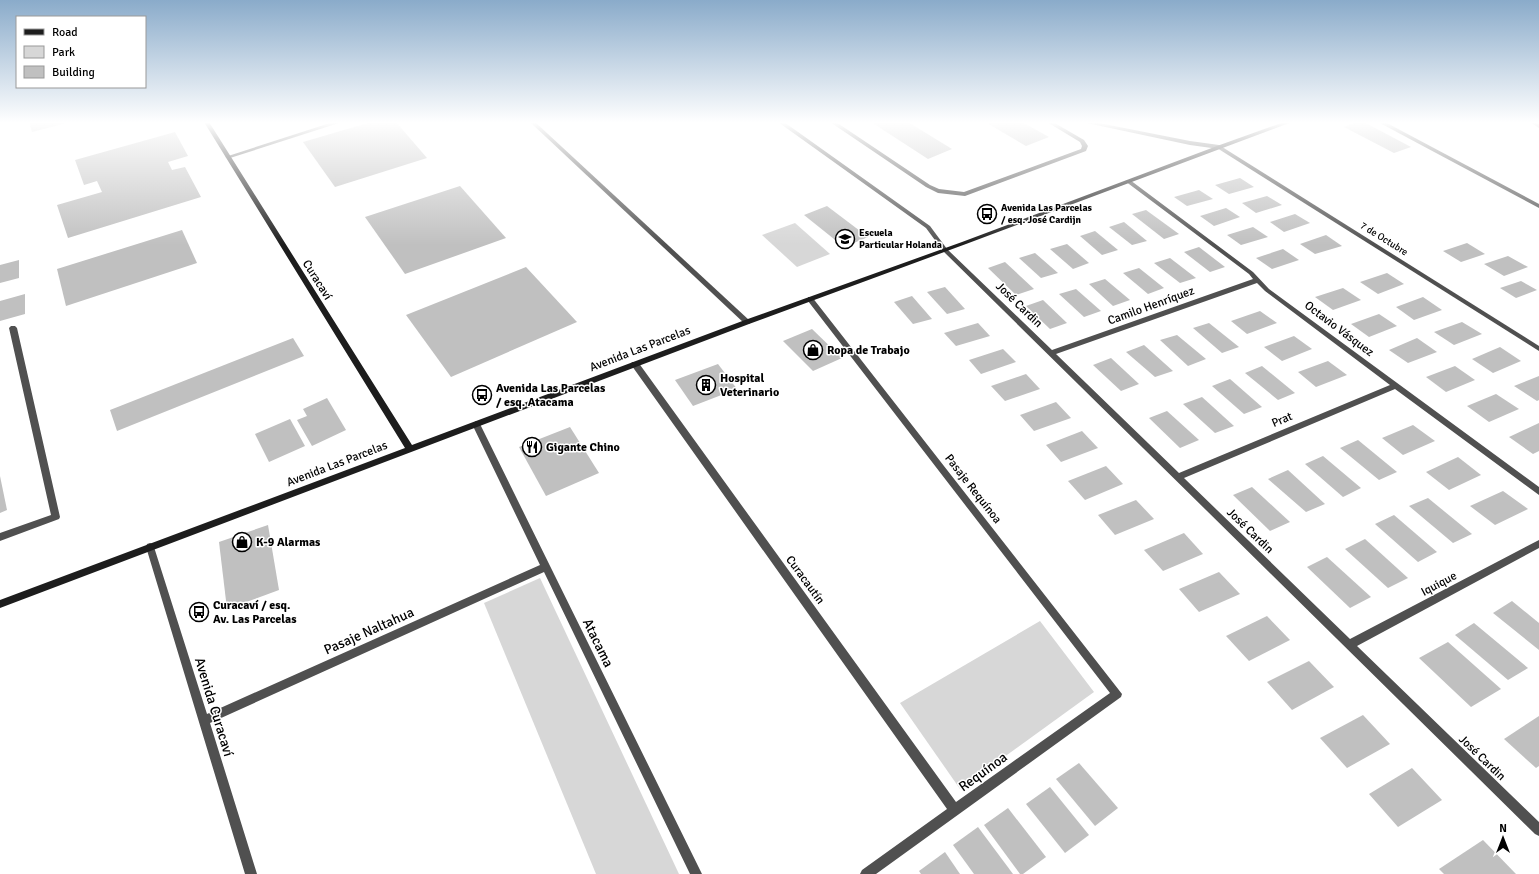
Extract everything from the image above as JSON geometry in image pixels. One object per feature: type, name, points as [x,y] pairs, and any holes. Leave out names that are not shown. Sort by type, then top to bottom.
[{"type":"street","name":"Curacaví","points":[[232,163],[410,449]]},
{"type":"street","points":[[576,163],[747,322]]},
{"type":"street","name":"José Cardin","points":[[837,163],[928,227],[945,250],[1539,830]]},
{"type":"street","points":[[893,163],[938,191],[965,194],[1049,163]]},
{"type":"street","name":"Avenida Las Parcelas","points":[[0,604],[747,322],[1178,163]]},
{"type":"street","name":"7 de Octubre","points":[[1244,163],[1539,349]]},
{"type":"street","points":[[1457,163],[1539,206]]},
{"type":"street","name":"Octavio Vásquez","points":[[1128,182],[1251,273],[1267,290],[1539,492]]},
{"type":"street","name":"Camilo Henríquez","points":[[1051,353],[1258,280]]},
{"type":"street","name":"Pasaje Requínoa","points":[[810,299],[1117,694]]},
{"type":"street","points":[[0,537],[56,517],[13,328]]},
{"type":"street","name":"Curacautín","points":[[635,364],[955,810]]},
{"type":"street","name":"Prat","points":[[1178,477],[1396,386]]},
{"type":"street","name":"Atacama","points":[[476,424],[696,874]]},
{"type":"street","name":"Iquique","points":[[1349,645],[1539,544]]},
{"type":"street","name":"Avenida Curacaví","points":[[150,547],[251,874]]},
{"type":"street","name":"Pasaje Naltahua","points":[[203,721],[546,567]]},
{"type":"street","name":"Requínoa","points":[[866,874],[1117,694]]},
{"type":"green space","points":[[795,223],[830,254],[797,267],[762,235]]},
{"type":"green space","points":[[540,578],[679,874],[596,874],[484,603]]},
{"type":"green space","points":[[1040,621],[1094,692],[960,789],[900,703]]},
{"type":"building","points":[[76,163],[168,163],[172,170],[185,167],[201,197],[68,238],[57,205],[102,192],[97,181],[84,185]]},
{"type":"building","points":[[318,163],[412,163],[335,187]]},
{"type":"building","points":[[1240,178],[1254,187],[1229,194],[1215,185]]},
{"type":"building","points":[[460,186],[506,238],[405,274],[365,217]]},
{"type":"building","points":[[1199,190],[1213,199],[1187,206],[1174,197]]},
{"type":"building","points":[[1267,196],[1282,205],[1256,213],[1242,203]]},
{"type":"building","points":[[827,206],[868,237],[844,247],[804,215]]},
{"type":"building","points":[[1226,208],[1240,217],[1214,226],[1200,216]]},
{"type":"building","points":[[1146,210],[1179,234],[1164,239],[1132,214]]},
{"type":"building","points":[[1295,214],[1310,223],[1284,232],[1270,222]]},
{"type":"building","points":[[1124,222],[1147,241],[1132,245],[1109,227]]},
{"type":"building","points":[[1253,227],[1268,237],[1241,245],[1227,235]]},
{"type":"building","points":[[182,230],[197,263],[66,306],[57,269]]},
{"type":"building","points":[[1095,231],[1118,250],[1102,255],[1080,236]]},
{"type":"building","points":[[1326,235],[1342,246],[1315,254],[1300,244]]},
{"type":"building","points":[[1467,243],[1485,254],[1461,262],[1443,251]]},
{"type":"building","points":[[1067,244],[1089,263],[1073,269],[1050,249]]},
{"type":"building","points":[[1199,247],[1225,267],[1210,272],[1184,252]]},
{"type":"building","points":[[1283,249],[1299,260],[1272,269],[1256,258]]},
{"type":"building","points":[[1035,253],[1058,273],[1041,278],[1019,258]]},
{"type":"building","points":[[1508,256],[1528,267],[1504,276],[1484,264]]},
{"type":"building","points":[[1170,258],[1196,278],[1180,283],[1154,263]]},
{"type":"building","points":[[19,260],[19,278],[0,283],[0,265]]},
{"type":"building","points":[[1005,262],[1034,289],[1016,295],[988,268]]},
{"type":"building","points":[[526,267],[577,322],[451,377],[406,315]]},
{"type":"building","points":[[1139,268],[1164,288],[1148,294],[1123,273]]},
{"type":"building","points":[[1387,273],[1404,284],[1378,294],[1360,282]]},
{"type":"building","points":[[1105,279],[1130,300],[1113,306],[1089,284]]},
{"type":"building","points":[[1521,281],[1537,290],[1516,298],[1500,288]]},
{"type":"building","points":[[945,287],[965,309],[947,314],[927,292]]},
{"type":"building","points":[[1343,288],[1361,300],[1333,310],[1315,297]]},
{"type":"building","points":[[1076,289],[1101,311],[1084,317],[1059,294]]},
{"type":"building","points":[[25,294],[25,314],[0,321],[0,301]]},
{"type":"building","points":[[912,296],[932,319],[913,324],[894,302]]},
{"type":"building","points":[[1423,297],[1442,310],[1414,320],[1396,307]]},
{"type":"building","points":[[1043,300],[1067,323],[1050,329],[1026,306]]},
{"type":"building","points":[[1260,311],[1277,323],[1247,334],[1231,321]]},
{"type":"building","points":[[1379,314],[1397,326],[1369,337],[1351,324]]},
{"type":"building","points":[[1462,322],[1482,334],[1454,345],[1434,332]]},
{"type":"building","points":[[978,323],[990,336],[956,346],[944,333]]},
{"type":"building","points":[[1209,323],[1239,347],[1222,353],[1193,328]]},
{"type":"building","name":"Ropa de Trabajo","points":[[812,329],[842,358],[813,371],[783,341]]},
{"type":"building","points":[[1177,335],[1206,359],[1188,366],[1160,340]]},
{"type":"building","points":[[1294,336],[1312,349],[1282,361],[1264,347]]},
{"type":"building","points":[[293,338],[304,356],[117,431],[110,410]]},
{"type":"building","points":[[1417,338],[1437,352],[1408,363],[1389,350]]},
{"type":"building","points":[[1144,345],[1173,371],[1155,377],[1126,352]]},
{"type":"building","points":[[1500,347],[1521,361],[1493,373],[1472,359]]},
{"type":"building","points":[[1003,349],[1016,362],[981,374],[969,360]]},
{"type":"building","points":[[1111,358],[1139,384],[1121,391],[1093,365]]},
{"type":"building","points":[[1328,361],[1347,375],[1316,387],[1298,372]]},
{"type":"building","name":"Hospital Veterinario","points":[[718,364],[737,389],[693,406],[675,380]]},
{"type":"building","points":[[1262,366],[1295,393],[1278,400],[1245,373]]},
{"type":"building","points":[[1455,366],[1475,380],[1446,392],[1426,377]]},
{"type":"building","points":[[1026,374],[1040,389],[1005,401],[991,386]]},
{"type":"building","points":[[1539,376],[1539,400],[1537,401],[1514,386]]},
{"type":"building","points":[[1230,379],[1262,407],[1244,414],[1212,386]]},
{"type":"building","points":[[1496,394],[1519,409],[1489,422],[1467,406]]},
{"type":"building","points":[[1202,397],[1234,426],[1215,433],[1183,404]]},
{"type":"building","points":[[327,398],[346,430],[312,446],[297,420],[307,416],[303,409]]},
{"type":"building","points":[[1056,402],[1071,418],[1034,431],[1020,415]]},
{"type":"building","points":[[1167,411],[1199,440],[1180,448],[1149,418]]},
{"type":"building","points":[[290,419],[305,446],[269,462],[255,434]]},
{"type":"building","points":[[1539,423],[1539,451],[1533,454],[1509,437]]},
{"type":"building","points":[[1413,425],[1435,441],[1403,455],[1382,438]]},
{"type":"building","points":[[570,427],[599,473],[546,496],[519,447]]},
{"type":"building","points":[[1082,431],[1098,448],[1061,462],[1046,445]]},
{"type":"building","points":[[1358,440],[1397,472],[1379,480],[1340,448]]},
{"type":"building","points":[[1323,456],[1361,488],[1343,497],[1305,464]]},
{"type":"building","points":[[1458,457],[1481,475],[1449,490],[1426,472]]},
{"type":"building","points":[[1106,466],[1123,484],[1085,500],[1068,481]]},
{"type":"building","points":[[1288,470],[1325,504],[1306,512],[1268,479]]},
{"type":"building","points":[[0,476],[7,510],[0,513]]},
{"type":"building","points":[[1252,487],[1290,522],[1270,531],[1233,495]]},
{"type":"building","points":[[1503,491],[1528,509],[1495,525],[1470,506]]},
{"type":"building","points":[[1428,498],[1472,534],[1453,543],[1409,506]]},
{"type":"building","points":[[1136,500],[1154,519],[1115,535],[1098,515]]},
{"type":"building","points":[[1394,515],[1437,552],[1418,562],[1375,524]]},
{"type":"building","points":[[268,525],[279,590],[227,609],[219,542]]},
{"type":"building","points":[[1184,533],[1203,554],[1163,571],[1144,550]]},
{"type":"building","points":[[1365,539],[1408,578],[1388,588],[1345,549]]},
{"type":"building","points":[[1327,557],[1371,597],[1350,608],[1307,567]]},
{"type":"building","points":[[1219,572],[1240,594],[1199,612],[1179,589]]},
{"type":"building","points":[[1512,601],[1539,623],[1539,650],[1493,613]]},
{"type":"building","points":[[1267,616],[1290,640],[1249,661],[1226,636]]},
{"type":"building","points":[[1474,623],[1528,668],[1508,680],[1455,635]]},
{"type":"building","points":[[1448,642],[1501,689],[1471,707],[1419,658]]},
{"type":"building","points":[[1309,661],[1334,687],[1292,710],[1267,682]]},
{"type":"building","points":[[1363,715],[1390,744],[1347,768],[1320,738]]},
{"type":"building","points":[[1539,716],[1539,766],[1536,768],[1504,739]]},
{"type":"building","points":[[1079,763],[1118,808],[1095,826],[1056,779]]},
{"type":"building","points":[[1412,768],[1442,800],[1398,827],[1369,794]]},
{"type":"building","points":[[1050,787],[1089,835],[1065,853],[1026,804]]},
{"type":"building","points":[[1008,808],[1046,857],[1023,874],[1020,874],[984,825]]},
{"type":"building","points":[[978,827],[1013,874],[974,874],[953,845]]},
{"type":"building","points":[[1483,840],[1516,874],[1444,874],[1439,869]]},
{"type":"building","points":[[945,852],[960,874],[921,874],[919,871]]},
{"type":"place","name":"Avenida Las Parcelas / esq. José Cardijn","points":[[987,214]]},
{"type":"place","name":"Escuela Particular Holanda","points":[[845,239]]},
{"type":"place","name":"Ropa de Trabajo","points":[[813,350]]},
{"type":"place","name":"Hospital Veterinario","points":[[706,385]]},
{"type":"place","name":"Avenida Las Parcelas / esq. Atacama","points":[[482,395]]},
{"type":"place","name":"Gigante Chino","points":[[532,447]]},
{"type":"place","name":"K-9 Alarmas","points":[[242,542]]},
{"type":"place","name":"Curacaví / esq. Av. Las Parcelas","points":[[199,612]]}]
